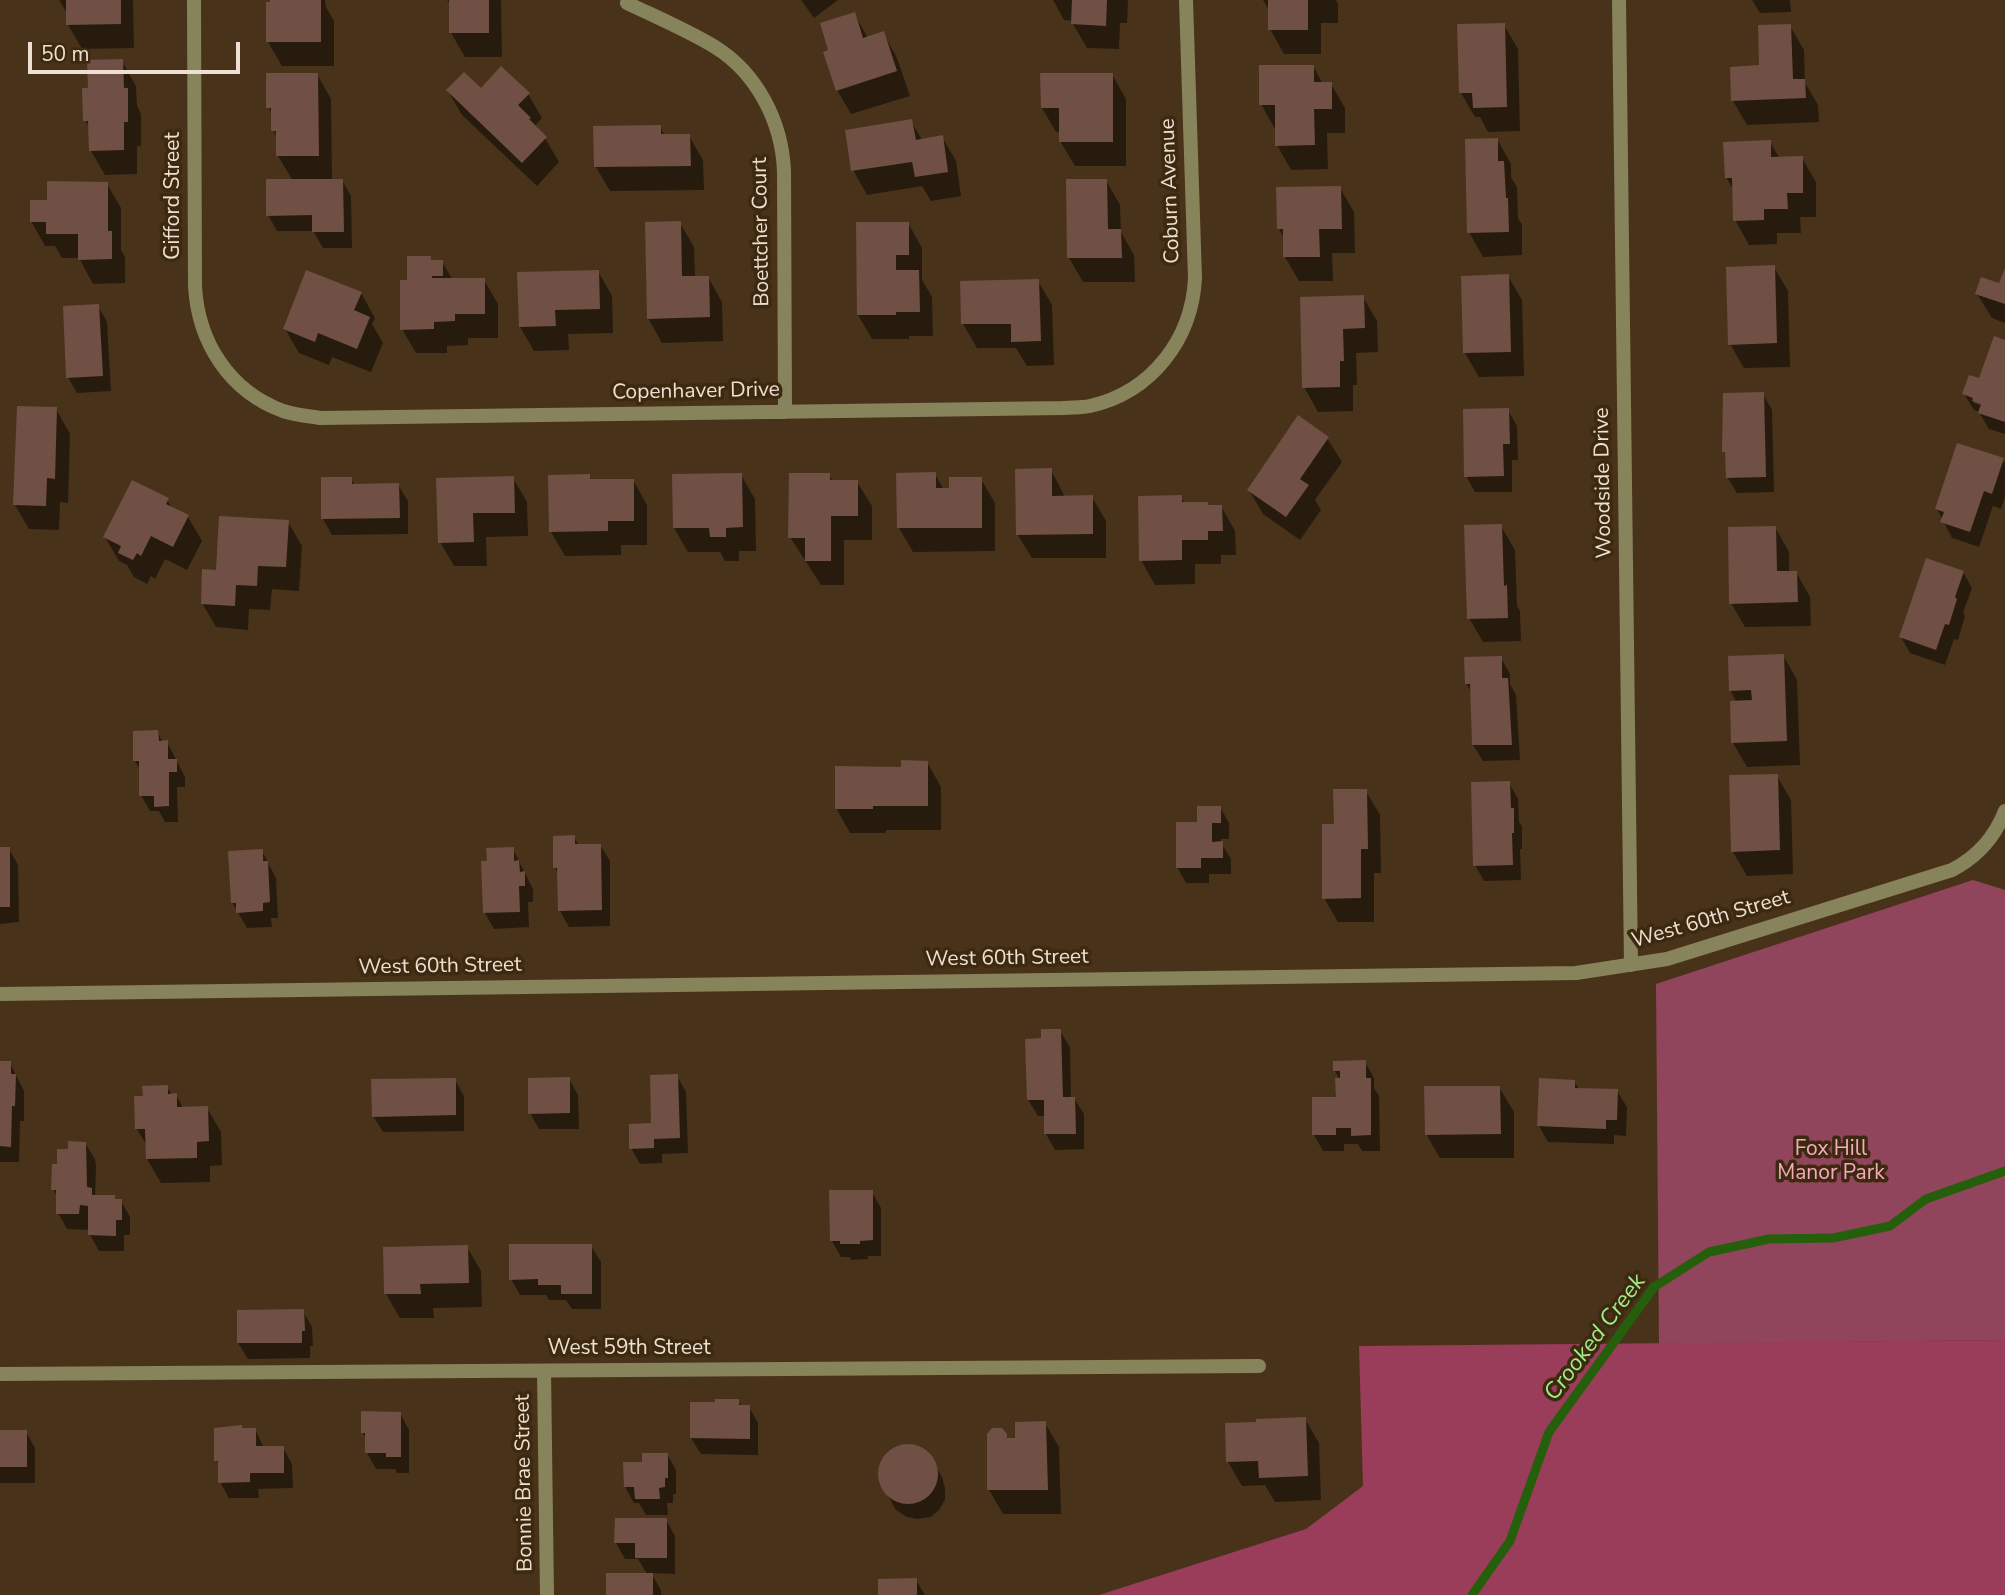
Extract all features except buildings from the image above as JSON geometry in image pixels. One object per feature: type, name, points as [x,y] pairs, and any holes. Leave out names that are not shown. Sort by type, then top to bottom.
[{"type":"street","name":"Gifford Street","points":[[194,0],[196,301],[209,345],[235,382]]},
{"type":"street","name":"Coburn Avenue","points":[[1156,371],[1172,352],[1184,331],[1195,286],[1186,0]]},
{"type":"street","name":"Woodside Drive","points":[[1619,0],[1631,965]]},
{"type":"street","name":"Boettcher Court","points":[[627,3],[716,48],[730,58],[760,93],[776,127],[782,148],[784,171],[785,412]]},
{"type":"street","name":"Copenhaver Drive","points":[[235,382],[265,403],[286,412],[320,418],[1063,408],[1090,406],[1119,396],[1156,371]]},
{"type":"street","name":"West 60th Street","points":[[0,994],[1576,973],[1667,959],[1952,870],[1975,856],[1998,826],[2005,811]]},
{"type":"street","name":"West 59th Street","points":[[0,1374],[1259,1366]]},
{"type":"street","name":"Bonnie Brae Street","points":[[544,1371],[547,1595]]},
{"type":"green space","name":"Fox Hill Manor Park","points":[[1973,880],[2005,890],[2005,1340],[1659,1344],[1656,984]]},
{"type":"shaded area","points":[[2005,1340],[2005,1595],[1099,1595],[1306,1529],[1363,1486],[1359,1346]]},
{"type":"waterway","name":"Crooked Creek","points":[[1472,1595],[1510,1541],[1549,1432],[1654,1287],[1709,1252],[1769,1239],[1833,1238],[1890,1226],[1926,1199],[2005,1171]]}]
